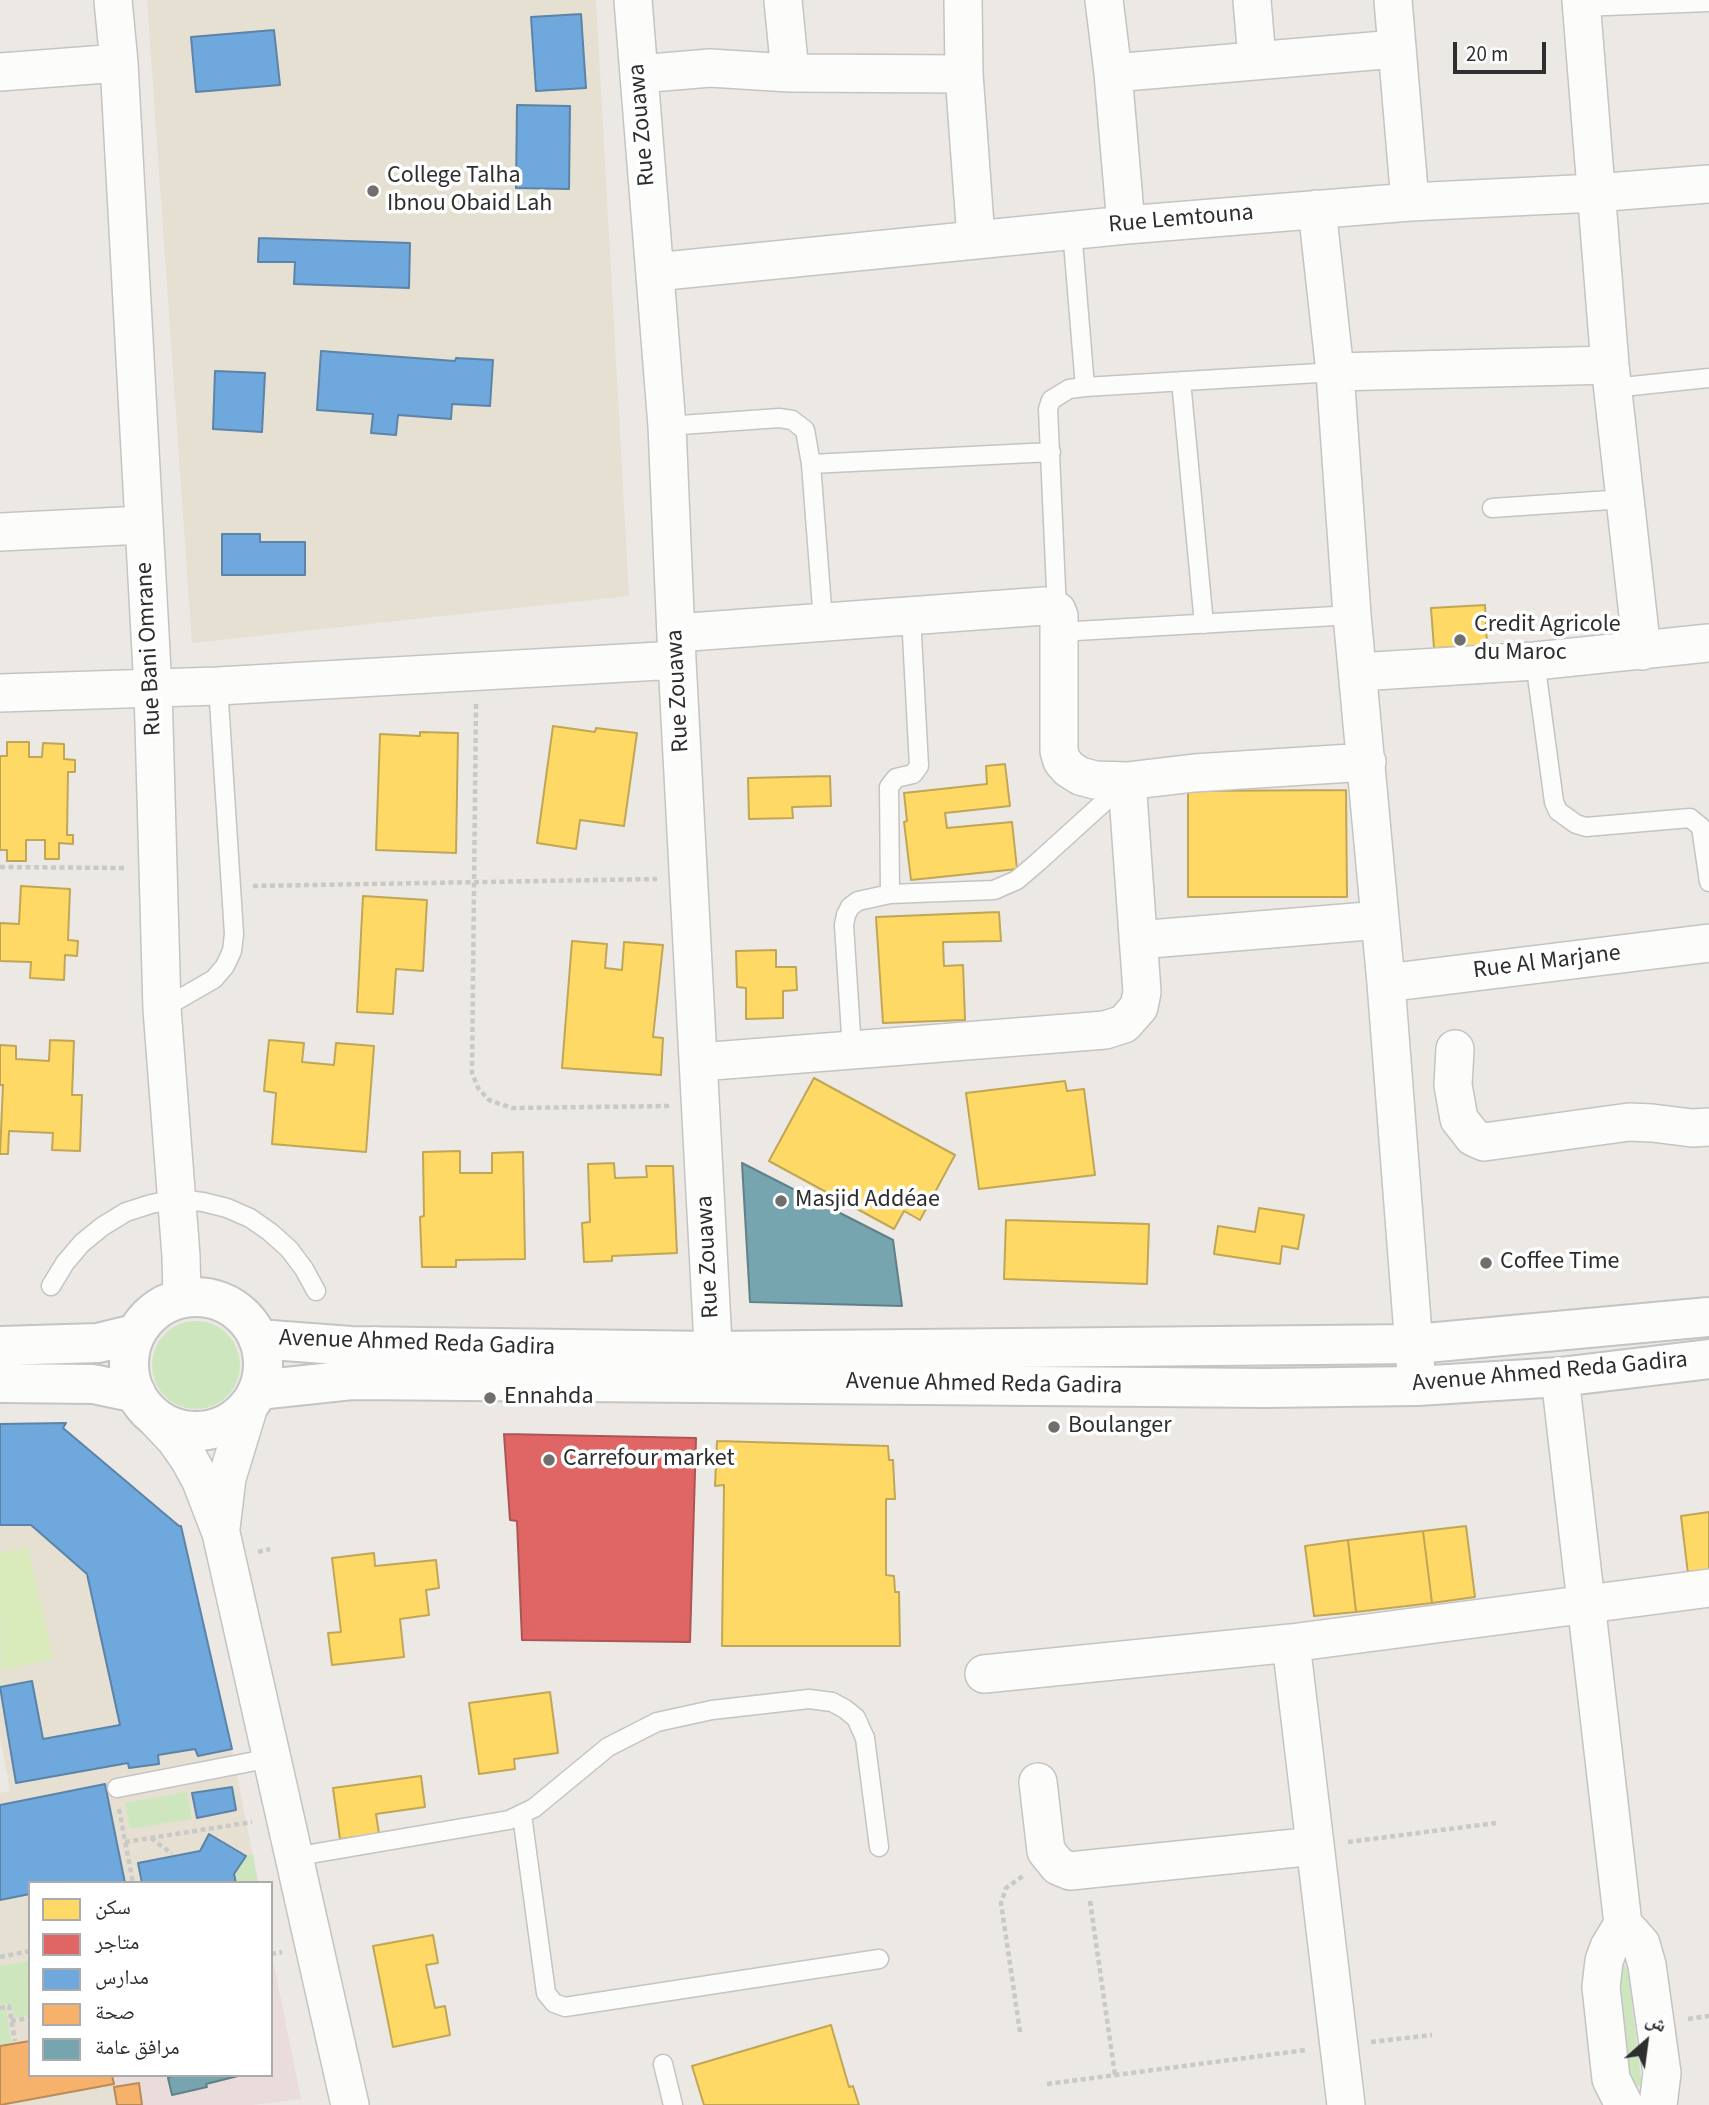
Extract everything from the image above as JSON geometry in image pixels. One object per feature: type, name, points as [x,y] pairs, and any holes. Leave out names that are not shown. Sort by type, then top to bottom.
[{"type":"main road","points":[[0,1383],[114,1386],[181,1430],[206,1430],[230,1422],[253,1398],[263,1373],[263,1355],[249,1322],[219,1301],[200,1297],[182,1298],[158,1309],[147,1318],[135,1334],[129,1354],[130,1374],[147,1406]]},
{"type":"main road","name":"Avenue Ahmed Reda Gadira","points":[[253,1398],[352,1380],[1415,1344],[1709,1317]]},
{"type":"main road","points":[[0,1346],[98,1343],[135,1334]]},
{"type":"main road","name":"Avenue Ahmed Reda Gadira","points":[[258,1339],[714,1367],[1251,1388],[1417,1386],[1560,1377],[1709,1359]]},
{"type":"street","name":"Rue Bani Omrane","points":[[113,0],[119,63],[153,689],[162,1009],[182,1298]]},
{"type":"street","name":"Rue Zouawa","points":[[633,0],[667,426],[714,1367]]},
{"type":"street","points":[[783,0],[790,73]]},
{"type":"street","points":[[964,0],[964,74],[976,239]]},
{"type":"street","points":[[1104,0],[1126,225]]},
{"type":"street","points":[[1252,0],[1257,60]]},
{"type":"street","points":[[1393,0],[1410,202]]},
{"type":"street","points":[[1581,3],[1611,377],[1642,651]]},
{"type":"street","points":[[1113,73],[1396,49]]},
{"type":"street","points":[[0,72],[119,63]]},
{"type":"street","points":[[639,74],[710,68],[790,73],[964,74]]},
{"type":"street","name":"Rue Lemtouna","points":[[655,272],[976,239],[1317,209],[1709,184]]},
{"type":"street","points":[[1317,209],[1335,372],[1352,615],[1386,983],[1417,1386]]},
{"type":"street","points":[[1335,372],[1611,377]]},
{"type":"street","points":[[0,532],[143,525]]},
{"type":"street","points":[[0,692],[153,689],[476,672],[677,647],[823,621],[1044,606],[1058,622],[1059,751],[1062,761],[1080,776],[1096,780],[1127,781],[1194,773],[1367,762]]},
{"type":"street","points":[[1358,672],[1535,661],[1709,643]]},
{"type":"street","points":[[699,1062],[1117,1028],[1133,1016],[1139,1007],[1142,992],[1127,781]]},
{"type":"street","points":[[1138,940],[1380,920]]},
{"type":"street","name":"Rue Al Marjane","points":[[1386,983],[1709,943]]},
{"type":"street","points":[[1455,1049],[1452,1085],[1459,1119],[1473,1137],[1484,1142],[1629,1122],[1709,1127]]},
{"type":"street","points":[[1560,1377],[1623,1924],[1641,1944],[1647,1965],[1662,2073],[1658,2105]]},
{"type":"street","points":[[221,1533],[228,1478],[253,1398]]},
{"type":"street","points":[[147,1406],[189,1459],[201,1481],[221,1533],[350,2105]]},
{"type":"street","points":[[984,1674],[1291,1643],[1709,1588]]},
{"type":"street","points":[[1291,1643],[1346,2105]]},
{"type":"street","points":[[1038,1783],[1045,1851],[1058,1866],[1070,1871],[1315,1846]]},
{"type":"street","points":[[1623,1924],[1604,1961],[1601,1987],[1611,2079],[1624,2105]]},
{"type":"lane","points":[[1581,3],[1709,2]]},
{"type":"lane","points":[[1072,230],[1085,387]]},
{"type":"lane","points":[[1335,372],[1085,387],[1069,389],[1051,400],[1048,409],[1058,622],[1204,624],[1352,615]]},
{"type":"lane","points":[[1611,377],[1709,378]]},
{"type":"lane","points":[[1181,381],[1204,624]]},
{"type":"lane","points":[[667,426],[779,418],[792,420],[805,430],[811,464],[823,621]]},
{"type":"lane","points":[[811,464],[1051,453]]},
{"type":"lane","points":[[1492,508],[1625,499]]},
{"type":"lane","points":[[890,894],[889,787],[896,778],[913,774],[919,766],[911,616]]},
{"type":"lane","points":[[1535,661],[1554,802],[1558,811],[1576,824],[1596,827],[1690,818],[1700,827],[1709,882]]},
{"type":"lane","points":[[162,1009],[214,979],[225,966],[232,951],[231,886],[218,686]]},
{"type":"lane","points":[[852,1050],[844,925],[850,907],[858,901],[890,894],[994,890],[1017,880],[1127,781]]},
{"type":"lane","points":[[51,1286],[82,1243],[103,1226],[126,1212],[177,1199],[227,1208],[270,1232],[289,1249],[316,1291]]},
{"type":"lane","points":[[293,1857],[522,1815],[608,1747],[657,1722],[712,1710],[821,1699],[856,1718],[865,1738],[878,1847]]},
{"type":"lane","points":[[117,1788],[271,1758]]},
{"type":"lane","points":[[522,1815],[546,1993],[554,2003],[565,2007],[880,1959]]},
{"type":"lane","points":[[663,2064],[673,2105]]},
{"type":"path","points":[[476,672],[472,1073],[478,1088],[489,1100],[512,1108],[702,1105]]},
{"type":"path","points":[[0,867],[158,868]]},
{"type":"path","points":[[231,886],[689,878]]},
{"type":"path","points":[[119,1808],[133,1881]]},
{"type":"path","points":[[125,1842],[284,1817]]},
{"type":"path","points":[[1315,1846],[1496,1823]]},
{"type":"path","points":[[150,1838],[172,1854]]},
{"type":"path","points":[[1020,2032],[1001,1903],[1006,1888],[1051,1859]]},
{"type":"path","points":[[1086,1869],[1115,2075]]},
{"type":"path","points":[[0,1958],[28,1951]]},
{"type":"path","points":[[0,2008],[9,2006],[15,2041]]},
{"type":"path","points":[[12,2021],[28,2018]]},
{"type":"path","points":[[1047,2084],[1432,2035]]},
{"type":"shaded area","points":[[147,0],[596,0],[629,596],[192,643]]},
{"type":"shaded area","points":[[66,1423],[63,1428],[181,1526],[232,1749],[258,1881],[28,1881],[28,2077],[112,2077],[117,2105],[0,2105],[0,1793],[10,1791],[0,1738],[0,1424]]},
{"type":"shaded area","points":[[273,1965],[301,2099],[252,2105],[117,2105],[112,2077],[273,2077]]},
{"type":"green space","points":[[196,1321],[213,1325],[227,1334],[236,1348],[240,1365],[236,1382],[227,1396],[213,1405],[196,1409],[179,1405],[165,1396],[156,1382],[152,1365],[156,1348],[165,1334],[179,1325]]},
{"type":"green space","points":[[28,1547],[53,1659],[1,1670],[0,1553]]},
{"type":"green space","points":[[187,1792],[192,1819],[130,1829],[125,1803]]},
{"type":"green space","points":[[253,1854],[258,1881],[236,1881],[234,1874],[246,1856]]},
{"type":"green space","points":[[28,1961],[28,2015],[14,2018],[11,2003],[0,2005],[0,1966]]},
{"type":"green space","points":[[1620,1962],[1628,1970],[1642,2086],[1635,2086],[1627,2076],[1615,1964]]},
{"type":"green space","points":[[6,2009],[12,2044],[0,2046],[0,2010]]},
{"type":"building: سكن","points":[[1485,605],[1487,646],[1434,648],[1431,608]]},
{"type":"building: سكن","points":[[553,726],[595,732],[596,728],[637,733],[624,826],[580,820],[576,849],[537,843]]},
{"type":"building: سكن","points":[[420,732],[458,733],[456,853],[376,850],[380,734],[420,736]]},
{"type":"building: سكن","points":[[7,742],[29,742],[29,757],[42,757],[43,743],[64,744],[64,759],[75,760],[75,772],[68,772],[67,835],[73,835],[73,844],[59,843],[59,859],[45,859],[45,840],[26,840],[26,861],[7,861],[7,850],[0,850],[0,756],[7,756]]},
{"type":"building: سكن","points":[[1005,764],[1010,806],[945,813],[947,828],[1012,822],[1017,869],[911,880],[904,822],[907,821],[904,793],[987,784],[986,766]]},
{"type":"building: سكن","points":[[830,776],[831,806],[792,807],[793,818],[749,819],[748,778]]},
{"type":"building: سكن","points":[[1346,790],[1347,897],[1188,897],[1188,791]]},
{"type":"building: سكن","points":[[21,886],[70,889],[68,940],[78,941],[77,956],[65,955],[64,980],[30,978],[31,962],[0,961],[0,923],[19,924]]},
{"type":"building: سكن","points":[[363,896],[427,900],[423,971],[396,969],[393,1014],[357,1012]]},
{"type":"building: سكن","points":[[999,912],[1001,941],[943,942],[944,966],[963,965],[965,1020],[883,1023],[876,917]]},
{"type":"building: سكن","points":[[572,941],[607,944],[605,968],[622,970],[624,942],[663,945],[653,1037],[663,1038],[661,1075],[562,1068]]},
{"type":"building: سكن","points":[[776,950],[776,967],[796,967],[797,990],[783,991],[783,1018],[746,1019],[746,988],[737,987],[736,951]]},
{"type":"building: سكن","points":[[50,1040],[74,1041],[72,1095],[82,1095],[80,1151],[52,1150],[53,1133],[9,1131],[8,1154],[0,1154],[3,1085],[0,1085],[0,1045],[16,1046],[16,1059],[49,1061]]},
{"type":"building: سكن","points":[[269,1040],[304,1043],[302,1062],[334,1065],[336,1043],[374,1046],[366,1152],[272,1144],[276,1093],[264,1091]]},
{"type":"building: سكن","points":[[814,1078],[955,1155],[920,1220],[904,1211],[894,1229],[769,1161]]},
{"type":"building: سكن","points":[[1065,1081],[1067,1091],[1084,1089],[1095,1175],[979,1189],[966,1093]]},
{"type":"building: سكن","points":[[460,1151],[460,1173],[492,1173],[492,1153],[523,1152],[525,1259],[456,1260],[456,1267],[422,1267],[420,1217],[424,1216],[423,1152]]},
{"type":"building: سكن","points":[[614,1163],[615,1178],[647,1177],[646,1166],[673,1166],[677,1253],[612,1256],[612,1261],[584,1262],[582,1223],[590,1222],[588,1164]]},
{"type":"building: سكن","points":[[1259,1208],[1304,1215],[1298,1249],[1282,1246],[1280,1264],[1214,1254],[1218,1226],[1255,1232]]},
{"type":"building: سكن","points":[[1006,1220],[1149,1224],[1147,1284],[1004,1279]]},
{"type":"building: سكن","points":[[717,1441],[888,1446],[889,1460],[893,1460],[895,1499],[886,1499],[886,1575],[894,1576],[895,1592],[899,1592],[900,1646],[722,1646],[724,1485],[715,1486]]},
{"type":"building: سكن","points":[[1709,1512],[1709,1572],[1688,1574],[1681,1516]]},
{"type":"building: سكن","points":[[1466,1526],[1475,1597],[1432,1603],[1423,1531]]},
{"type":"building: سكن","points":[[1423,1531],[1432,1603],[1356,1612],[1348,1540]]},
{"type":"building: سكن","points":[[1348,1540],[1356,1612],[1314,1616],[1305,1546]]},
{"type":"building: سكن","points":[[374,1553],[375,1566],[436,1560],[439,1588],[426,1590],[429,1615],[400,1619],[404,1657],[332,1665],[328,1633],[341,1632],[332,1558]]},
{"type":"building: سكن","points":[[550,1692],[558,1753],[514,1759],[515,1769],[479,1774],[469,1703]]},
{"type":"building: سكن","points":[[421,1776],[425,1807],[376,1814],[379,1834],[340,1839],[333,1788]]},
{"type":"building: سكن","points":[[433,1935],[438,1963],[426,1965],[435,2008],[445,2006],[450,2035],[393,2047],[373,1946]]},
{"type":"building: سكن","points":[[831,2025],[849,2087],[853,2086],[859,2105],[704,2105],[692,2066]]},
{"type":"building: متاجر","points":[[504,1434],[696,1438],[690,1642],[522,1640],[517,1521],[510,1520]]},
{"type":"building: مدارس","points":[[581,14],[586,88],[536,91],[531,17]]},
{"type":"building: مدارس","points":[[274,30],[280,85],[196,92],[191,37]]},
{"type":"building: مدارس","points":[[517,105],[570,106],[569,189],[516,188]]},
{"type":"building: مدارس","points":[[259,238],[410,243],[409,288],[294,284],[295,262],[258,262]]},
{"type":"building: مدارس","points":[[321,351],[455,361],[456,358],[493,360],[490,406],[452,404],[451,419],[398,415],[396,435],[371,433],[373,414],[317,410]]},
{"type":"building: مدارس","points":[[215,371],[265,373],[262,432],[213,429]]},
{"type":"building: مدارس","points":[[222,534],[260,534],[260,542],[305,542],[305,575],[222,575]]},
{"type":"building: مدارس","points":[[66,1423],[63,1428],[181,1526],[232,1749],[198,1756],[195,1749],[158,1755],[159,1764],[129,1768],[128,1763],[16,1783],[0,1687],[32,1681],[43,1739],[120,1725],[87,1574],[31,1525],[0,1525],[0,1424]]},
{"type":"building: مدارس","points":[[105,1784],[125,1881],[28,1881],[28,1894],[0,1900],[0,1805]]},
{"type":"building: مدارس","points":[[232,1787],[236,1810],[197,1818],[192,1793]]},
{"type":"building: مدارس","points":[[209,1834],[246,1856],[234,1874],[236,1881],[142,1881],[138,1863],[200,1851]]},
{"type":"building: صحة","points":[[28,2041],[28,2077],[112,2077],[114,2084],[0,2105],[0,2046]]},
{"type":"building: صحة","points":[[139,2083],[142,2105],[117,2105],[114,2087]]},
{"type":"building: مرافق عامة","name":"Masjid Addéae","points":[[742,1163],[893,1240],[902,1306],[750,1302]]},
{"type":"building: مرافق عامة","points":[[170,2077],[234,2077],[172,2095]]},
{"type":"place","name":"College Talha Ibnou Obaid Lah","points":[[373,191]]},
{"type":"place","name":"Credit Agricole du Maroc","points":[[1460,640]]},
{"type":"place","name":"Masjid Addéae","points":[[781,1201]]},
{"type":"place","name":"Coffee Time","points":[[1486,1263]]},
{"type":"place","name":"Ennahda","points":[[490,1398]]},
{"type":"place","name":"Boulanger","points":[[1054,1427]]},
{"type":"place","name":"Carrefour market","points":[[549,1460]]}]
